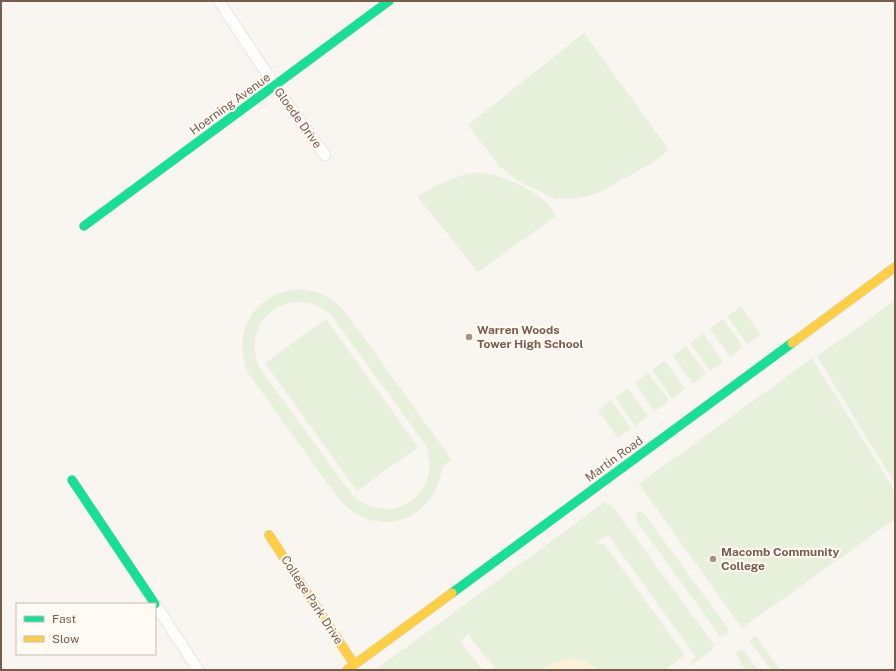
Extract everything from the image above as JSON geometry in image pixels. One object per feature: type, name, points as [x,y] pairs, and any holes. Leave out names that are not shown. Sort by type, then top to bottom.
[{"type":"street","name":"Gloede Drive","points":[[219,1],[274,86],[324,156]]},
{"type":"street","name":"Hoerning Avenue","points":[[84,226],[389,1]]},
{"type":"street","name":"Martin Road","points":[[351,667],[895,268]]},
{"type":"street","points":[[72,480],[154,603]]},
{"type":"street","name":"College Park Drive","points":[[270,535],[351,667]]},
{"type":"street","points":[[156,606],[198,670]]},
{"type":"green space","points":[[584,33],[669,150],[652,163],[598,193],[580,198],[556,199],[518,181],[500,167],[468,125]]},
{"type":"green space","points":[[472,173],[484,173],[503,178],[535,193],[550,206],[556,216],[478,272],[417,196],[451,179]]},
{"type":"green space","points":[[299,289],[313,291],[331,299],[341,307],[452,460],[442,467],[439,482],[433,495],[424,506],[414,514],[402,520],[388,522],[374,521],[360,516],[348,508],[338,498],[248,373],[243,357],[242,343],[245,329],[250,317],[259,306],[270,298],[283,292]],"holes":[[[292,302],[318,306],[331,315],[425,444],[429,461],[428,477],[421,491],[411,501],[398,507],[384,509],[368,505],[353,496],[259,367],[255,345],[259,326],[272,311]]]},
{"type":"green space","points":[[895,300],[895,484],[817,356]]},
{"type":"green space","points":[[741,307],[761,335],[747,344],[727,316]]},
{"type":"green space","points":[[326,319],[418,447],[357,491],[265,363]]},
{"type":"green space","points":[[723,319],[743,347],[730,357],[710,329]]},
{"type":"green space","points":[[703,334],[723,362],[710,371],[690,343]]},
{"type":"green space","points":[[686,346],[706,374],[693,384],[673,356]]},
{"type":"green space","points":[[812,358],[895,491],[895,519],[742,628],[639,484]]},
{"type":"green space","points":[[665,361],[685,389],[672,398],[652,370]]},
{"type":"green space","points":[[648,373],[669,401],[655,411],[635,383]]},
{"type":"green space","points":[[628,388],[648,416],[635,426],[615,398]]},
{"type":"green space","points":[[611,400],[631,429],[618,438],[598,410]]},
{"type":"green space","points":[[605,502],[614,508],[714,645],[712,650],[692,665],[690,662],[696,657],[608,535],[593,544],[598,543],[605,545],[685,655],[665,670],[497,670],[470,638],[470,633],[460,641],[483,670],[375,670]]},
{"type":"green space","points":[[638,512],[642,512],[645,515],[728,628],[726,635],[720,636],[637,521],[636,516]]},
{"type":"green space","points":[[753,637],[757,637],[780,670],[771,670],[751,643],[750,640]]},
{"type":"green space","points":[[741,650],[744,651],[758,670],[746,670],[736,654]]},
{"type":"sand","points":[[567,659],[584,661],[591,664],[598,670],[542,670],[553,663]]},
{"type":"traffic: fast","points":[[84,226],[389,1]]},
{"type":"traffic: fast","points":[[452,593],[792,343]]},
{"type":"traffic: fast","points":[[72,480],[154,603]]},
{"type":"traffic: slow","points":[[792,343],[895,267]]},
{"type":"traffic: slow","points":[[269,535],[354,664]]},
{"type":"traffic: slow","points":[[347,670],[452,593]]},
{"type":"place","name":"Warren Woods Tower High School","points":[[469,337]]},
{"type":"place","name":"Macomb Community College","points":[[713,559]]}]
